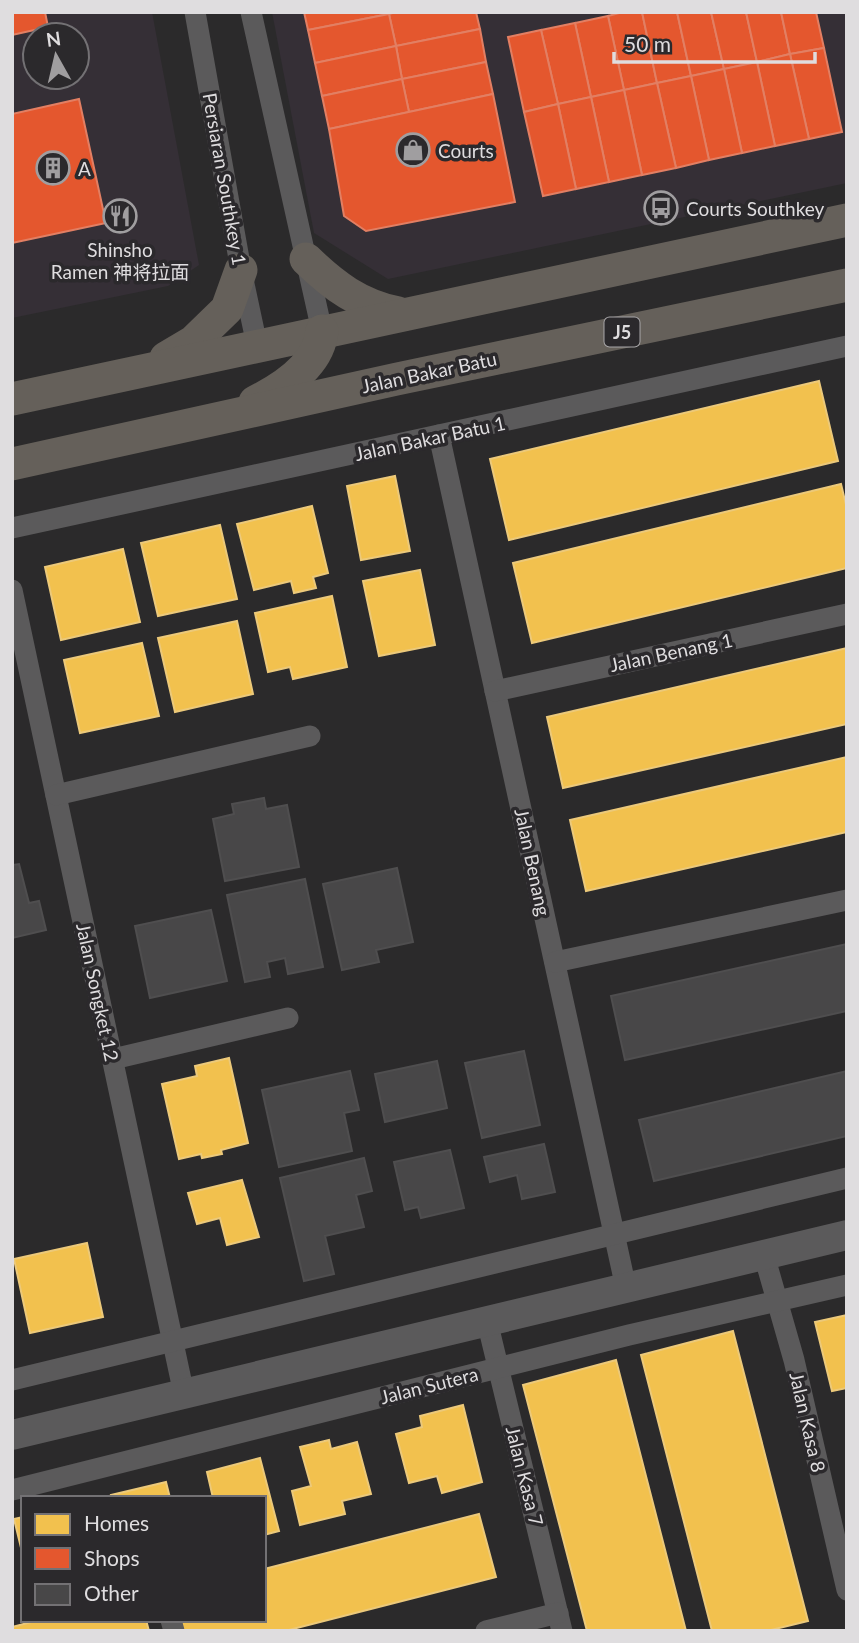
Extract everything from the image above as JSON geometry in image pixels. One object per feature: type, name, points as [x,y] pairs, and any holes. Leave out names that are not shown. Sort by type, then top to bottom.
[{"type":"main road","points":[[12,399],[847,220]]},
{"type":"main road","points":[[306,259],[346,294],[365,304],[402,314]]},
{"type":"main road","points":[[142,371],[193,342],[211,326],[227,309],[241,270]]},
{"type":"main road","name":"Jalan Bakar Batu","points":[[12,464],[397,379],[847,285]]},
{"type":"main road","points":[[210,420],[271,394],[285,385],[315,355],[322,331]]},
{"type":"main road","points":[[257,345],[273,359],[328,377],[397,379]]},
{"type":"street","name":"Persiaran Southkey 1","points":[[195,12],[257,345]]},
{"type":"street","points":[[251,12],[322,331]]},
{"type":"street","name":"Jalan Bakar Batu 1","points":[[12,528],[847,346]]},
{"type":"street","name":"Jalan Benang","points":[[439,435],[626,1288]]},
{"type":"street","name":"Jalan Songket 12","points":[[12,590],[184,1394]]},
{"type":"street","name":"Jalan Benang 1","points":[[495,691],[847,614]]},
{"type":"street","points":[[56,794],[310,736]]},
{"type":"street","points":[[555,962],[847,900]]},
{"type":"street","points":[[113,1059],[288,1018]]},
{"type":"street","points":[[12,1380],[847,1178]]},
{"type":"street","points":[[12,1435],[847,1235]]},
{"type":"street","name":"Jalan Kasa 8","points":[[764,1255],[840,1532],[847,1590]]},
{"type":"street","name":"Jalan Sutera","points":[[12,1490],[498,1368],[847,1285]]},
{"type":"street","name":"Jalan Kasa 7","points":[[487,1321],[560,1622]]},
{"type":"street","points":[[486,1631],[560,1622]]},
{"type":"shaded area","points":[[12,12],[152,12],[199,265],[168,286],[12,318]]},
{"type":"shaded area","points":[[272,12],[847,12],[847,183],[388,279],[314,233]]},
{"type":"building: Homes","points":[[819,381],[838,461],[509,540],[490,459]]},
{"type":"building: Homes","points":[[395,476],[410,551],[361,560],[347,486]]},
{"type":"building: Homes","points":[[841,484],[847,509],[847,568],[532,643],[513,563]]},
{"type":"building: Homes","points":[[312,506],[328,573],[313,577],[316,588],[294,593],[291,581],[254,590],[237,524]]},
{"type":"building: Homes","points":[[220,525],[237,599],[158,616],[141,543]]},
{"type":"building: Homes","points":[[123,549],[140,622],[61,640],[45,567]]},
{"type":"building: Homes","points":[[420,570],[435,645],[379,656],[363,581]]},
{"type":"building: Homes","points":[[332,596],[347,667],[293,679],[290,667],[268,672],[255,613]]},
{"type":"building: Homes","points":[[237,621],[253,694],[175,712],[158,638]]},
{"type":"building: Homes","points":[[142,643],[159,716],[80,733],[64,660]]},
{"type":"building: Homes","points":[[847,648],[847,724],[563,788],[547,717]]},
{"type":"building: Homes","points":[[847,757],[847,832],[586,891],[570,820]]},
{"type":"building: Homes","points":[[229,1058],[248,1143],[221,1150],[222,1154],[202,1158],[201,1154],[179,1159],[162,1084],[197,1076],[195,1066]]},
{"type":"building: Homes","points":[[242,1180],[259,1237],[227,1245],[220,1218],[197,1224],[188,1193]]},
{"type":"building: Homes","points":[[87,1243],[103,1317],[30,1333],[14,1259]]},
{"type":"building: Homes","points":[[847,1315],[847,1388],[832,1391],[815,1322]]},
{"type":"building: Homes","points":[[733,1331],[808,1621],[767,1631],[712,1631],[641,1355]]},
{"type":"building: Homes","points":[[616,1360],[686,1631],[587,1631],[523,1385]]},
{"type":"building: Homes","points":[[463,1405],[482,1482],[442,1493],[437,1476],[409,1483],[396,1434],[422,1427],[420,1416]]},
{"type":"building: Homes","points":[[329,1440],[331,1449],[357,1442],[371,1494],[342,1501],[345,1514],[300,1525],[292,1491],[311,1486],[300,1447]]},
{"type":"building: Homes","points":[[260,1458],[279,1531],[266,1534],[266,1496],[213,1496],[207,1472]]},
{"type":"building: Homes","points":[[166,1482],[170,1496],[111,1496]]},
{"type":"building: Homes","points":[[479,1514],[496,1577],[285,1631],[176,1631],[174,1622],[266,1622],[266,1568]]},
{"type":"building: Homes","points":[[21,1517],[21,1548],[14,1519]]},
{"type":"building: Homes","points":[[31,1622],[147,1622],[149,1631],[12,1631],[12,1627]]},
{"type":"building: Shops","points":[[12,12],[45,12],[47,21],[21,21],[21,33],[12,35]]},
{"type":"building: Shops","points":[[304,12],[388,12],[389,14],[308,30]]},
{"type":"building: Shops","points":[[476,12],[480,29],[396,46],[389,14]]},
{"type":"building: Shops","points":[[623,12],[642,12],[657,83],[624,90],[608,16]]},
{"type":"building: Shops","points":[[642,12],[677,12],[691,76],[657,83]]},
{"type":"building: Shops","points":[[677,12],[711,12],[724,69],[691,76]]},
{"type":"building: Shops","points":[[711,12],[746,12],[757,62],[724,69]]},
{"type":"building: Shops","points":[[746,12],[781,12],[790,54],[757,62]]},
{"type":"building: Shops","points":[[781,12],[816,12],[824,48],[790,54]]},
{"type":"building: Shops","points":[[389,14],[396,46],[315,63],[308,30]]},
{"type":"building: Shops","points":[[608,16],[624,90],[591,97],[575,23]]},
{"type":"building: Shops","points":[[575,23],[591,97],[558,104],[541,30]]},
{"type":"building: Shops","points":[[480,29],[486,62],[402,79],[396,46]]},
{"type":"building: Shops","points":[[541,30],[558,104],[524,112],[508,37]]},
{"type":"building: Shops","points":[[396,46],[402,79],[322,96],[315,63]]},
{"type":"building: Shops","points":[[824,48],[842,132],[809,139],[790,54]]},
{"type":"building: Shops","points":[[790,54],[809,139],[775,146],[757,62]]},
{"type":"building: Shops","points":[[486,62],[493,94],[409,112],[402,79]]},
{"type":"building: Shops","points":[[757,62],[775,146],[742,153],[724,69]]},
{"type":"building: Shops","points":[[724,69],[742,153],[709,160],[691,76]]},
{"type":"building: Shops","points":[[691,76],[709,160],[676,168],[657,83]]},
{"type":"building: Shops","points":[[402,79],[409,112],[329,129],[322,96]]},
{"type":"building: Shops","points":[[657,83],[676,168],[642,175],[624,90]]},
{"type":"building: Shops","points":[[624,90],[642,175],[609,182],[591,97]]},
{"type":"building: Shops","points":[[493,94],[515,202],[366,231],[344,216],[329,129]]},
{"type":"building: Shops","points":[[591,97],[609,182],[576,189],[558,104]]},
{"type":"building: Shops","name":"A","points":[[79,99],[106,223],[12,243],[12,114]]},
{"type":"building: Shops","points":[[558,104],[576,189],[543,196],[524,112]]},
{"type":"building: Other","points":[[264,798],[266,809],[287,805],[299,867],[225,881],[213,819],[234,814],[232,804]]},
{"type":"building: Other","points":[[19,864],[29,903],[39,901],[46,930],[12,938],[12,865]]},
{"type":"building: Other","points":[[397,868],[413,942],[376,950],[379,962],[342,970],[323,884]]},
{"type":"building: Other","points":[[305,879],[323,967],[288,974],[285,958],[267,962],[270,977],[245,982],[227,895]]},
{"type":"building: Other","points":[[211,910],[227,981],[150,998],[135,926]]},
{"type":"building: Other","points":[[847,944],[847,1011],[625,1060],[611,996]]},
{"type":"building: Other","points":[[524,1051],[540,1125],[482,1138],[465,1063]]},
{"type":"building: Other","points":[[437,1061],[447,1108],[385,1122],[375,1074]]},
{"type":"building: Other","points":[[350,1071],[359,1110],[344,1113],[352,1151],[279,1167],[262,1090]]},
{"type":"building: Other","points":[[847,1071],[847,1136],[654,1181],[639,1120]]},
{"type":"building: Other","points":[[544,1144],[555,1192],[522,1199],[517,1175],[490,1182],[484,1157]]},
{"type":"building: Other","points":[[450,1150],[464,1208],[421,1218],[418,1207],[405,1210],[394,1162]]},
{"type":"building: Other","points":[[364,1158],[372,1191],[356,1195],[364,1227],[325,1236],[334,1274],[304,1281],[280,1178]]},
{"type":"place","name":"Courts","points":[[413,150]]},
{"type":"place","name":"A","points":[[53,168]]},
{"type":"place","name":"Courts Southkey","points":[[661,208]]},
{"type":"place","name":"Shinsho Ramen 神将拉面","points":[[120,216]]}]
